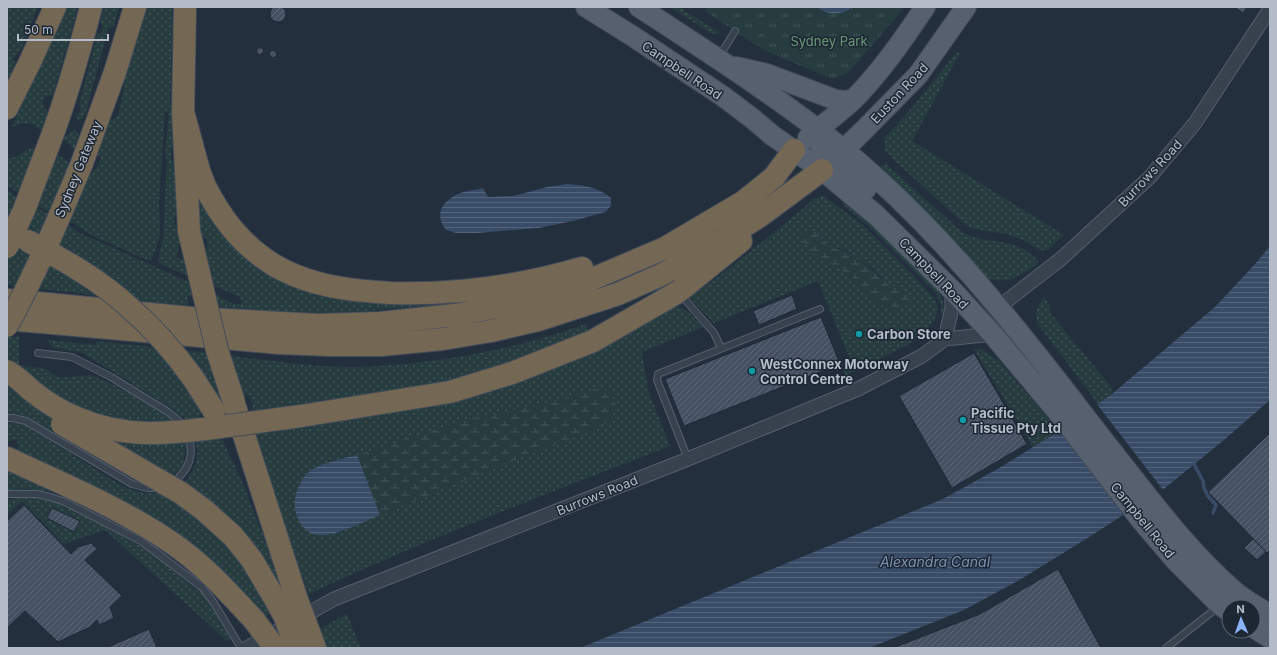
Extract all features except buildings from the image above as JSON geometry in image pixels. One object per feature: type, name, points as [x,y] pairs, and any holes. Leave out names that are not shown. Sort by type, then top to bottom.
[{"type":"highway","points":[[7,108],[56,7]]},
{"type":"highway","points":[[7,247],[24,210],[56,127],[78,56],[91,7]]},
{"type":"highway","name":"Sydney Gateway","points":[[7,326],[17,308],[55,226],[82,163],[115,72],[135,7]]},
{"type":"highway","points":[[185,7],[183,112],[189,231],[217,350],[234,402],[287,601],[285,617],[296,648]]},
{"type":"highway","points":[[183,112],[200,176],[212,200],[225,219],[248,246],[268,261],[298,277],[316,283],[336,287],[374,292],[414,294],[458,292],[507,285],[561,274],[605,262],[656,245],[737,197],[794,150]]},
{"type":"highway","points":[[7,300],[191,318],[318,325],[380,323],[456,315],[523,302],[590,280],[665,248],[743,202],[774,177],[794,150]]},
{"type":"highway","points":[[7,371],[16,376],[31,390],[63,412],[94,425],[127,432],[174,433],[301,416],[450,392],[512,373],[593,342],[670,283],[736,246],[780,202],[833,160]]},
{"type":"highway","points":[[7,231],[72,265],[130,307],[164,342],[192,377],[227,434],[243,468],[266,526],[287,601]]},
{"type":"highway","points":[[7,319],[279,343],[381,345],[491,331],[538,320],[618,294],[670,283]]},
{"type":"highway","points":[[7,381],[30,403],[51,417],[181,493],[204,510],[233,536],[287,601],[315,648]]},
{"type":"highway","points":[[7,458],[102,503],[129,517],[172,543],[209,573],[254,620],[275,648]]},
{"type":"main road","name":"Campbell Road","points":[[586,7],[705,84],[753,119],[773,136],[794,150],[833,160],[900,199],[935,234],[999,307],[1141,520],[1175,560],[1221,605]]},
{"type":"main road","name":"Campbell Road","points":[[639,7],[723,62],[818,130],[833,160],[876,215],[952,290],[995,337],[1068,411],[1193,551],[1235,592],[1270,615]]},
{"type":"main road","points":[[794,150],[853,100],[892,55],[925,7]]},
{"type":"main road","name":"Euston Road","points":[[833,160],[918,75],[966,7]]},
{"type":"main road","points":[[723,62],[767,74],[836,100],[853,100]]},
{"type":"main road","points":[[833,160],[929,246],[985,313],[995,337]]},
{"type":"main road","points":[[1261,632],[1270,638]]},
{"type":"street","name":"Burrows Road","points":[[999,307],[1062,258],[1150,177],[1195,123],[1270,9]]},
{"type":"street","points":[[952,290],[952,308],[945,339],[984,335],[995,337]]},
{"type":"street","name":"Burrows Road","points":[[247,648],[334,599],[688,459],[858,389],[922,356],[945,339]]},
{"type":"street","points":[[1230,599],[1235,592]]},
{"type":"lane","points":[[723,62],[735,31]]},
{"type":"lane","points":[[670,283],[714,333],[721,348]]},
{"type":"lane","points":[[688,459],[657,380],[660,372],[820,309]]},
{"type":"lane","points":[[7,418],[26,421],[132,484],[147,488],[159,488],[171,485],[183,475],[189,464],[191,451],[190,440],[186,429],[168,412],[111,377],[72,357],[38,353]]},
{"type":"lane","points":[[7,494],[36,494],[65,502],[140,541],[202,587],[214,603],[241,648]]},
{"type":"lane","points":[[1166,648],[1221,610]]},
{"type":"green space","points":[[7,7],[38,7],[21,50],[13,60],[16,65],[7,81]]},
{"type":"green space","points":[[65,7],[78,7],[53,95],[45,96],[42,104],[49,114],[42,131],[35,125],[28,123],[12,127]]},
{"type":"green space","points":[[104,7],[119,7],[114,26],[108,29],[85,116],[78,121],[76,114],[79,113],[81,109],[79,105],[97,35],[102,32],[103,27],[100,22]]},
{"type":"green space","points":[[143,7],[173,7],[170,101],[174,147],[171,150],[171,158],[173,161],[178,213],[174,218],[174,224],[180,229],[181,234],[179,236],[177,258],[190,259],[199,257],[207,247],[206,238],[198,238],[193,196],[199,196],[256,260],[439,301],[439,305],[306,314],[212,306],[212,298],[188,296],[188,306],[7,285],[7,240],[35,233],[14,220],[7,221],[7,190],[25,202],[62,221],[80,233],[211,292],[233,304],[241,304],[242,301],[234,294],[162,265],[158,261],[163,240],[167,161],[165,155],[169,113],[165,110],[159,203],[160,233],[151,261],[93,236],[73,223],[39,207],[7,185],[7,157],[11,158],[17,156],[32,148],[45,150],[56,154],[67,161],[73,168],[92,172],[96,169],[101,157],[97,155],[109,121],[117,117],[121,104],[127,62]]},
{"type":"green space","points":[[670,7],[679,7],[720,33],[713,34],[709,32]]},
{"type":"green space","name":"Sydney Park","points":[[707,7],[903,7],[899,14],[849,72],[837,78],[830,78],[757,46],[705,11]]},
{"type":"green space","points":[[957,52],[960,53],[912,141],[1064,235],[1045,251],[1040,250],[1015,236],[967,226],[895,161],[885,150],[884,138],[905,116]]},
{"type":"green space","points":[[75,130],[80,136],[74,151],[70,145],[63,140],[63,137]]},
{"type":"green space","points":[[886,164],[963,233],[973,237],[1020,247],[1038,261],[1037,264],[1014,277],[1001,280],[988,278],[975,270],[879,167]]},
{"type":"green space","points":[[825,195],[825,197],[863,225],[932,296],[938,309],[934,321],[909,344],[846,376],[842,368],[852,364],[818,281],[714,323],[691,299],[690,296],[693,292],[713,281],[814,199]],"holes":[[[815,231],[825,242],[833,247],[847,251],[871,267],[887,283],[903,290],[884,307],[846,273],[824,261],[812,251]]]},
{"type":"green space","points":[[845,198],[935,284],[942,299],[944,315],[941,314],[940,302],[934,291],[868,226],[842,204]]},
{"type":"green space","points":[[810,229],[817,233],[826,243],[860,259],[884,281],[904,290],[911,299],[910,304],[900,309],[895,309],[894,311],[874,301],[850,276],[823,262],[811,251],[800,237],[804,232]]},
{"type":"green space","points":[[1044,297],[1049,303],[1051,314],[1113,389],[1112,394],[1098,404],[1037,323],[1037,309]]},
{"type":"green space","points":[[672,306],[677,306],[685,310],[703,327],[642,352],[648,390],[670,446],[443,535],[309,594],[246,414],[251,410],[253,404],[249,396],[244,394],[222,398],[202,409],[199,420],[205,430],[213,431],[221,437],[242,481],[286,596],[283,597],[267,569],[238,531],[206,504],[199,514],[232,547],[257,578],[274,611],[263,618],[244,592],[221,571],[167,531],[14,456],[17,452],[18,441],[16,439],[7,442],[7,423],[25,425],[124,487],[144,493],[157,493],[171,489],[187,480],[196,463],[197,450],[192,430],[184,418],[170,407],[81,352],[53,348],[47,340],[96,345],[96,341],[293,363],[355,367],[413,363],[501,349],[586,324],[590,336],[560,349],[559,346],[500,372],[458,384],[390,397],[298,409],[300,426],[430,406],[523,378],[585,355]]},
{"type":"green space","points":[[7,336],[19,337],[19,366],[44,368],[59,378],[91,375],[116,386],[177,422],[186,442],[183,465],[171,476],[148,483],[137,480],[123,474],[117,469],[112,430],[84,449],[65,441],[32,420],[15,414],[7,414]]},
{"type":"green space","points":[[974,349],[980,349],[998,360],[1059,431],[1033,447]]},
{"type":"green space","points":[[596,389],[608,390],[613,398],[615,405],[611,421],[580,436],[512,461],[380,515],[357,455],[465,420],[538,405]]},
{"type":"green space","points":[[7,465],[70,498],[52,492],[29,489],[7,490]]},
{"type":"green space","points":[[25,496],[44,499],[86,515],[149,551],[203,594],[230,639],[227,641],[105,530],[64,544],[22,501],[7,515],[7,500]]},
{"type":"green space","points":[[347,614],[361,648],[284,648]]},
{"type":"water","points":[[817,7],[855,7],[840,13],[831,13]]},
{"type":"water","points":[[567,184],[585,186],[601,191],[611,198],[611,206],[605,212],[539,228],[477,233],[456,233],[446,230],[441,220],[441,210],[446,202],[462,192],[483,188],[488,197],[513,196],[547,187]]},
{"type":"water","name":"Alexandra Canal","points":[[1270,246],[1270,400],[1165,488],[1021,579],[964,610],[869,648],[580,648],[943,499],[1001,467],[1059,431],[1112,394],[1215,307]]},
{"type":"water","points":[[357,455],[380,515],[340,532],[324,535],[311,533],[302,526],[295,510],[296,496],[302,481],[309,472],[319,466]]},
{"type":"pier","points":[[1096,403],[1164,491],[1125,516],[1058,429]]},
{"type":"waterway","points":[[1194,464],[1203,481],[1204,488],[1208,496],[1216,505],[1213,513]]},
{"type":"place","name":"Carbon Store","points":[[859,334]]},
{"type":"place","name":"WestConnex Motorway Control Centre","points":[[752,371]]},
{"type":"place","name":"Pacific Tissue Pty Ltd","points":[[963,420]]}]
